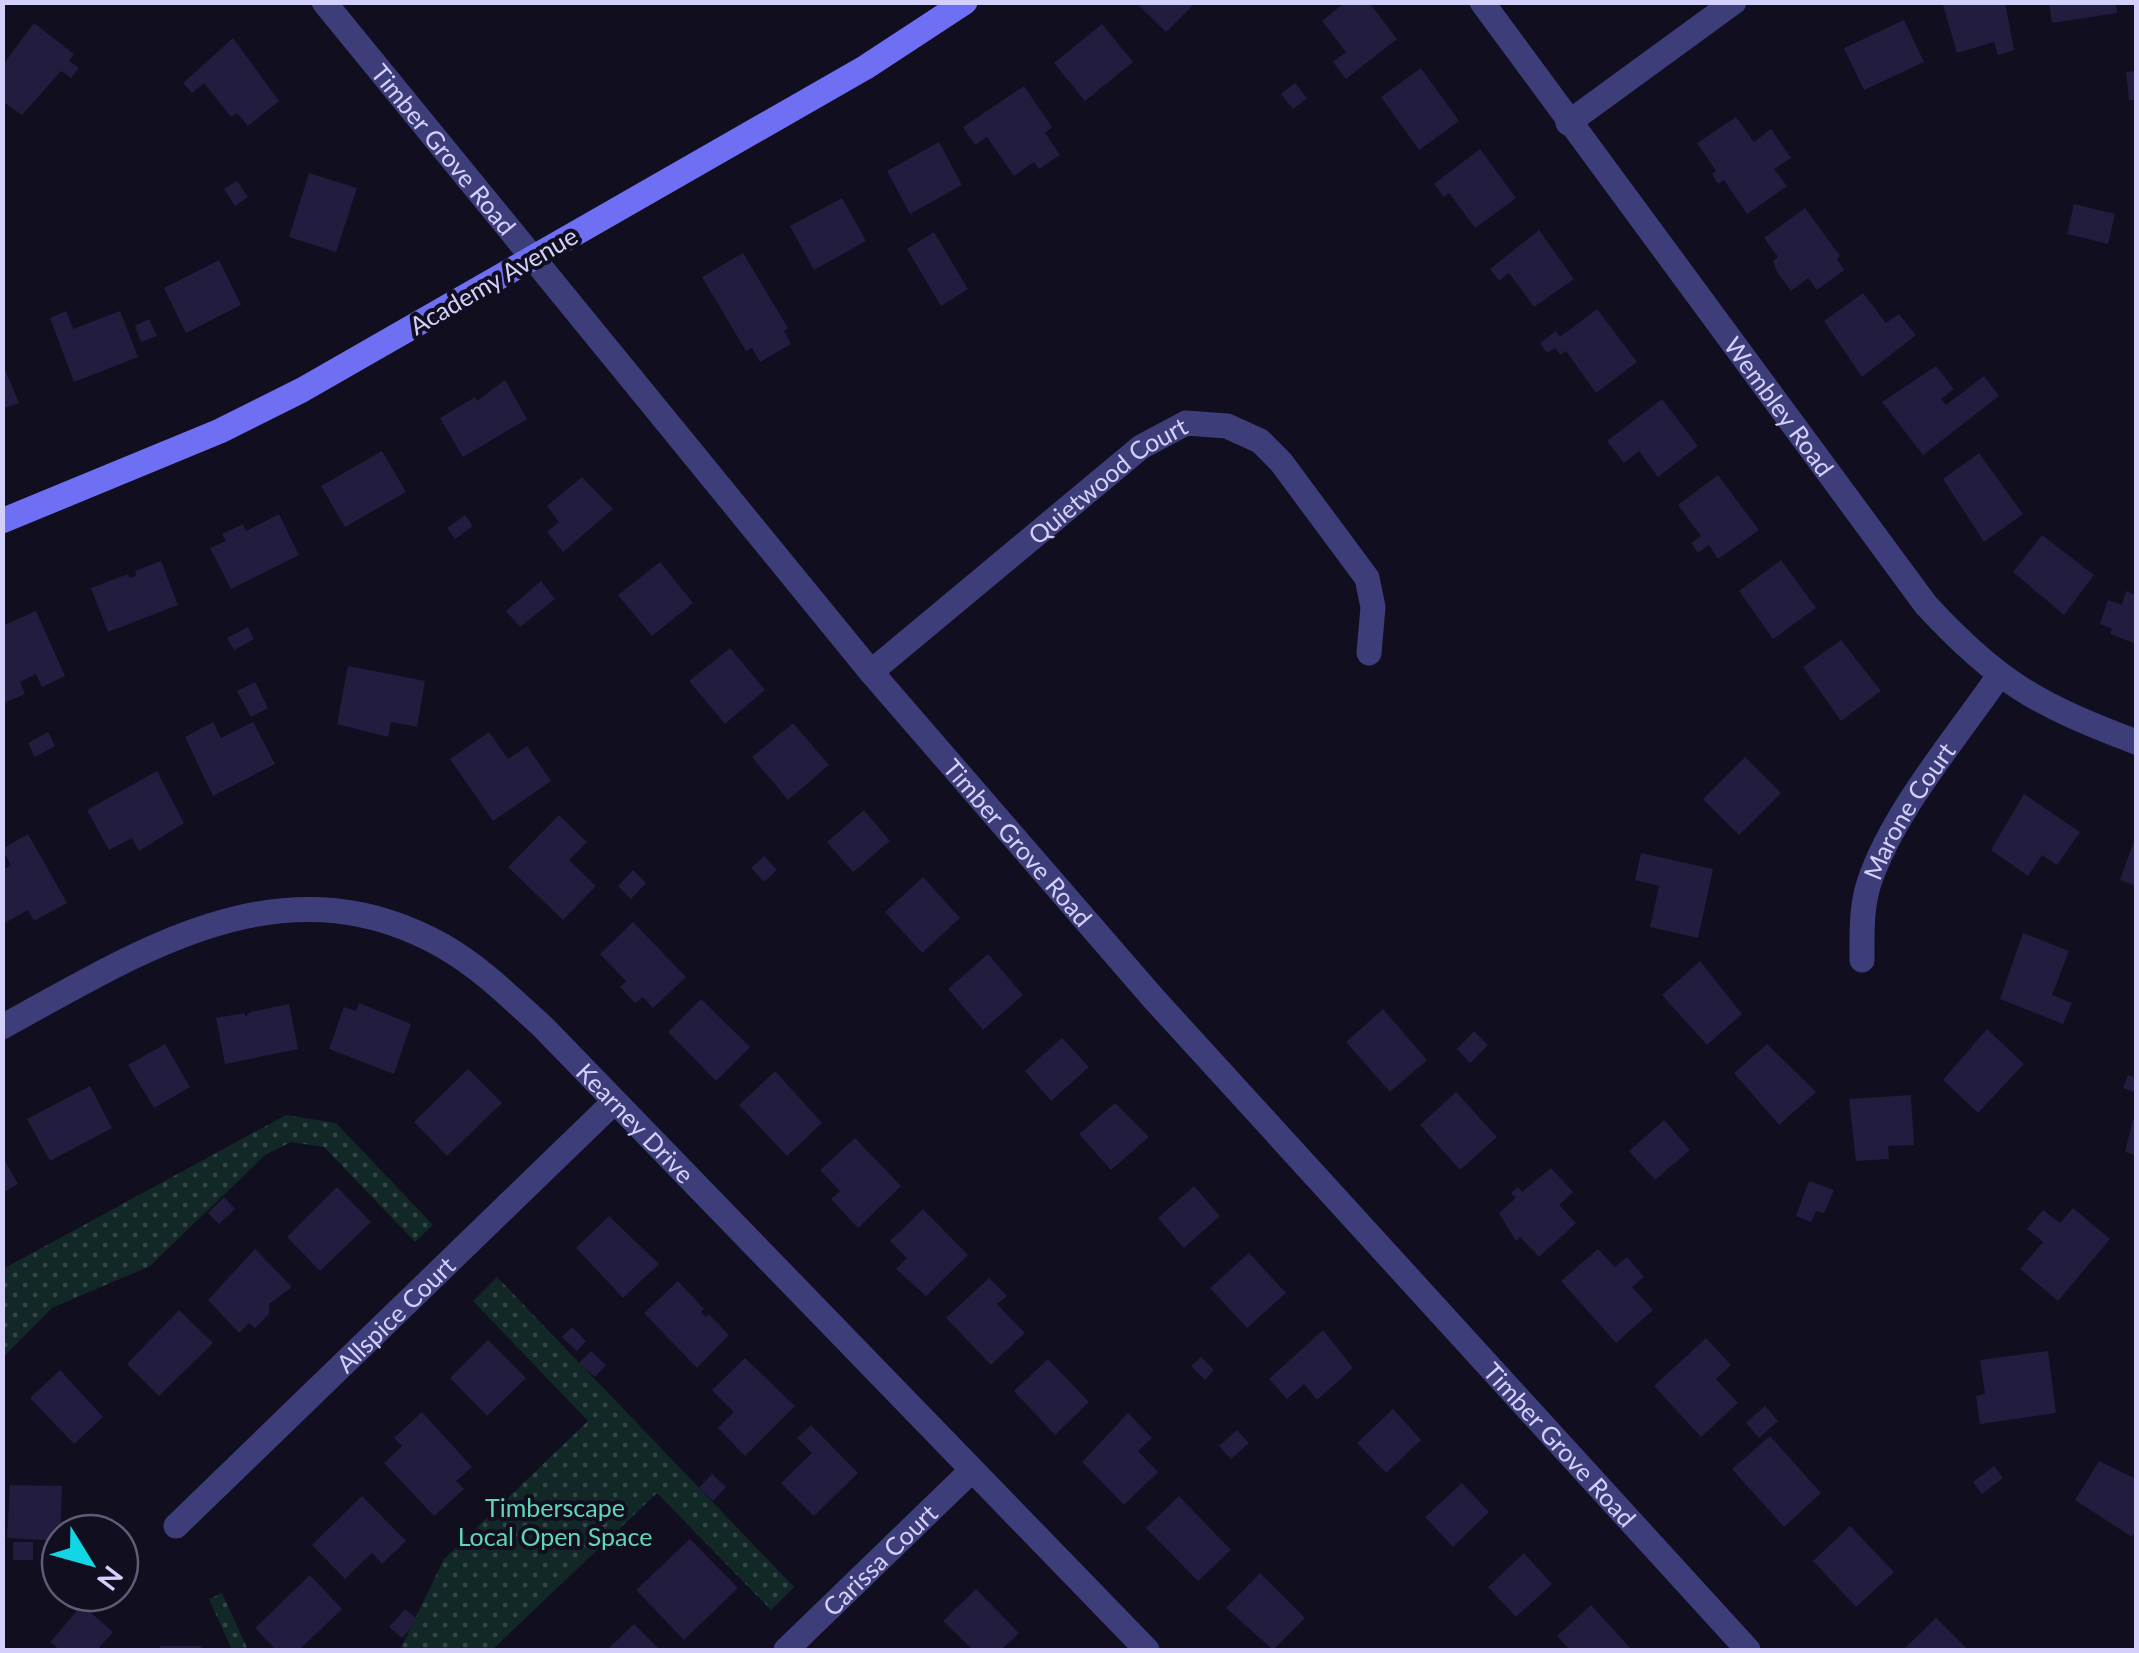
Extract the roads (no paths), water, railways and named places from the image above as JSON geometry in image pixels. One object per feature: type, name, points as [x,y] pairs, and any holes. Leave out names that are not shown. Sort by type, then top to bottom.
[{"type":"street","name":"Timber Grove Road","points":[[324,2],[870,672],[1154,998],[1748,1650]]},
{"type":"street","name":"Academy Avenue","points":[[2,521],[220,431],[302,390],[866,66],[965,2]]},
{"type":"street","name":"Wembley Road","points":[[1482,2],[1895,568],[1959,642],[1998,677],[2040,703],[2136,742]]},
{"type":"street","points":[[1568,123],[1734,2]]},
{"type":"street","name":"Quietwood Court","points":[[870,672],[1141,447],[1186,423],[1227,426],[1260,441],[1281,462],[1367,578],[1373,607],[1369,653]]},
{"type":"street","name":"Marone Court","points":[[1862,960],[1870,881],[1898,825],[1998,677]]},
{"type":"street","name":"Kearney Drive","points":[[2,1027],[190,929],[242,914],[346,913],[400,927],[442,945],[488,976],[543,1027],[612,1103],[1147,1650]]},
{"type":"street","name":"Allspice Court","points":[[176,1526],[612,1103]]},
{"type":"street","name":"Carissa Court","points":[[786,1650],[972,1470]]},
{"type":"park label","name":"Timberscape Local Open Space","points":[[555,1522]]}]
